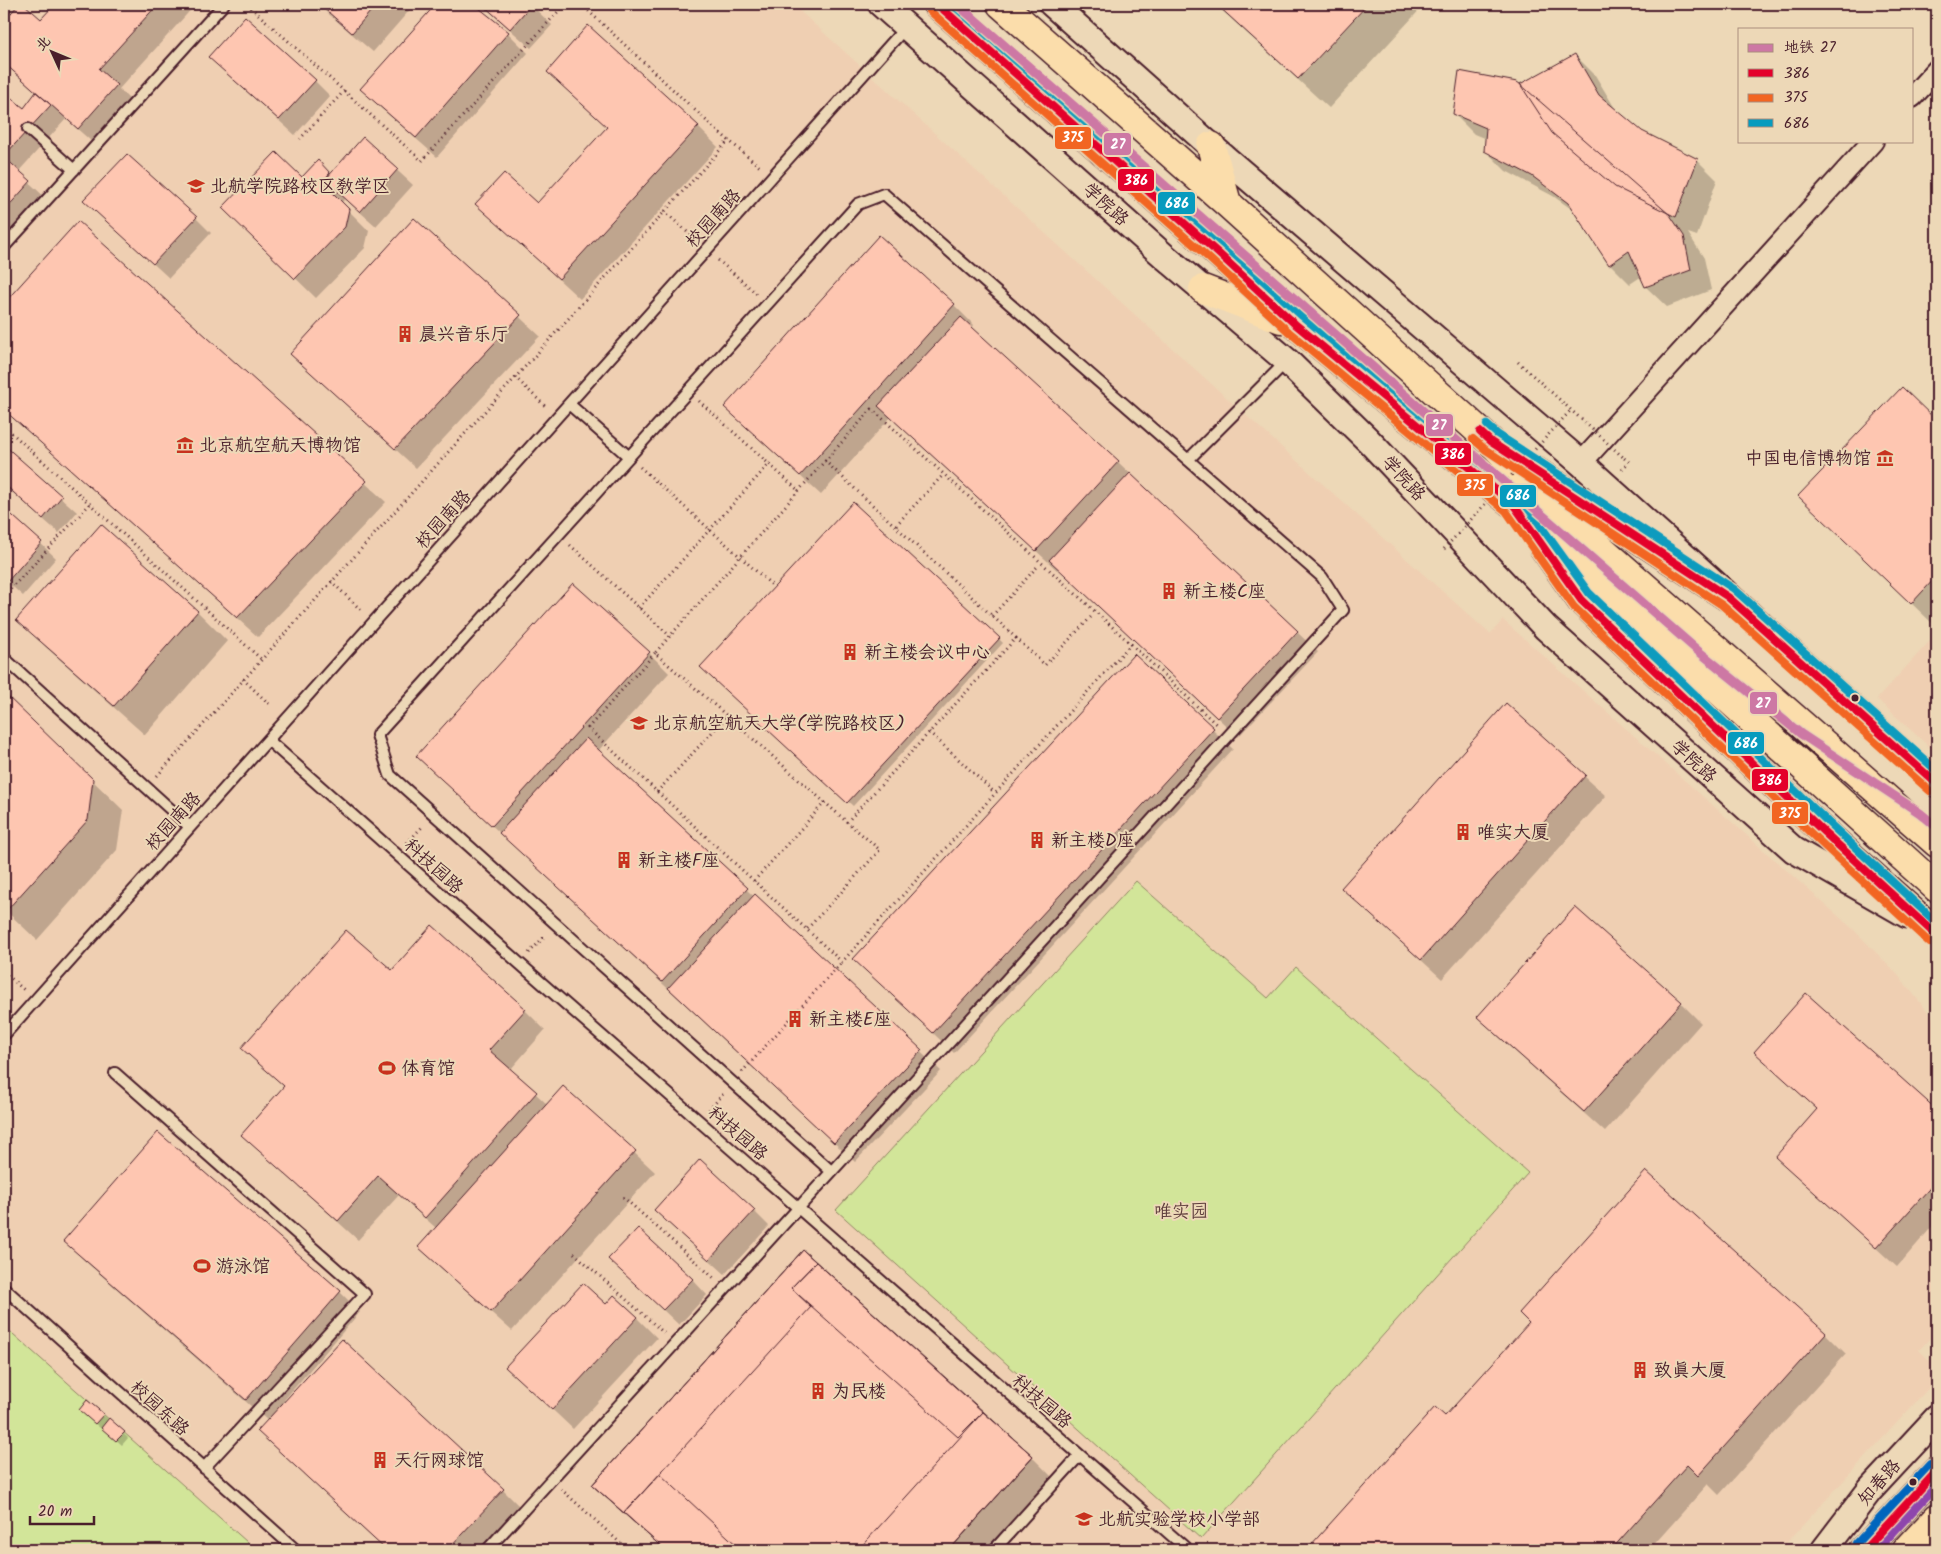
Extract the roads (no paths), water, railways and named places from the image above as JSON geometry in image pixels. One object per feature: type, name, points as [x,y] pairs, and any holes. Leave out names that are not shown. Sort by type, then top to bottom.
[{"type":"main road","points":[[936,4],[1210,246],[1295,324],[1513,504],[1937,888]]},
{"type":"main road","points":[[1001,4],[1227,203],[1491,442],[1557,510],[1937,843]]},
{"type":"main road","points":[[1211,146],[1227,203]]},
{"type":"main road","points":[[1203,289],[1295,324]]},
{"type":"main road","points":[[1491,442],[1728,597]]},
{"type":"main road","points":[[1513,504],[1581,600],[1824,832],[1935,933]]},
{"type":"main road","name":"知春路","points":[[1864,1550],[1937,1470]]},
{"type":"main road","points":[[1906,1550],[1937,1518]]},
{"type":"street","name":"学院路","points":[[881,4],[1203,289],[1287,360],[1368,440],[1546,628],[1794,850],[1935,933]]},
{"type":"street","points":[[1052,4],[1211,146],[1581,463],[1937,784]]},
{"type":"street","points":[[1914,96],[1937,70]]},
{"type":"street","points":[[1581,463],[1871,142]]},
{"type":"street","name":"知春路","points":[[1824,1550],[1870,1490],[1937,1418]]},
{"type":"lane","points":[[4,247],[224,4]]},
{"type":"lane","name":"校园南路","points":[[4,1035],[907,26]]},
{"type":"lane","points":[[28,129],[74,170]]},
{"type":"lane","points":[[488,1550],[1343,610],[1322,577],[884,194],[858,204],[377,735],[390,776],[831,1171]]},
{"type":"lane","points":[[1188,460],[1287,360]]},
{"type":"lane","points":[[569,404],[628,456]]},
{"type":"lane","points":[[4,658],[190,827]]},
{"type":"lane","name":"科技园路","points":[[268,740],[798,1209],[1188,1550]]},
{"type":"lane","points":[[115,1073],[365,1294],[204,1468]]},
{"type":"lane","name":"校园东路","points":[[4,1288],[296,1550]]},
{"type":"lane","points":[[994,1550],[1079,1456]]},
{"type":"metro line","name":"27","points":[[957,4],[1697,650],[1801,734],[1920,813],[1937,827]]},
{"type":"place","name":"北航学院路校区教学区","points":[[196,186]]},
{"type":"place","name":"晨兴音乐厅","points":[[405,334]]},
{"type":"place","name":"北京航空航天博物馆","points":[[185,445]]},
{"type":"place","name":"中国电信博物馆","points":[[1885,458]]},
{"type":"place","name":"新主楼C座","points":[[1169,591]]},
{"type":"place","name":"新主楼会议中心","points":[[850,652]]},
{"type":"place","name":"北京航空航天大学(学院路校区)","points":[[639,723]]},
{"type":"place","name":"唯实大厦","points":[[1463,832]]},
{"type":"place","name":"新主楼D座","points":[[1037,840]]},
{"type":"place","name":"新主楼F座","points":[[624,860]]},
{"type":"place","name":"新主楼E座","points":[[795,1019]]},
{"type":"place","name":"体育馆","points":[[387,1068]]},
{"type":"place","name":"游泳馆","points":[[202,1266]]},
{"type":"place","name":"致真大厦","points":[[1640,1370]]},
{"type":"place","name":"为民楼","points":[[818,1391]]},
{"type":"place","name":"天行网球馆","points":[[380,1460]]},
{"type":"place","name":"北航实验学校小学部","points":[[1084,1519]]},
{"type":"park label","name":"唯实园","points":[[1181,1211]]}]
